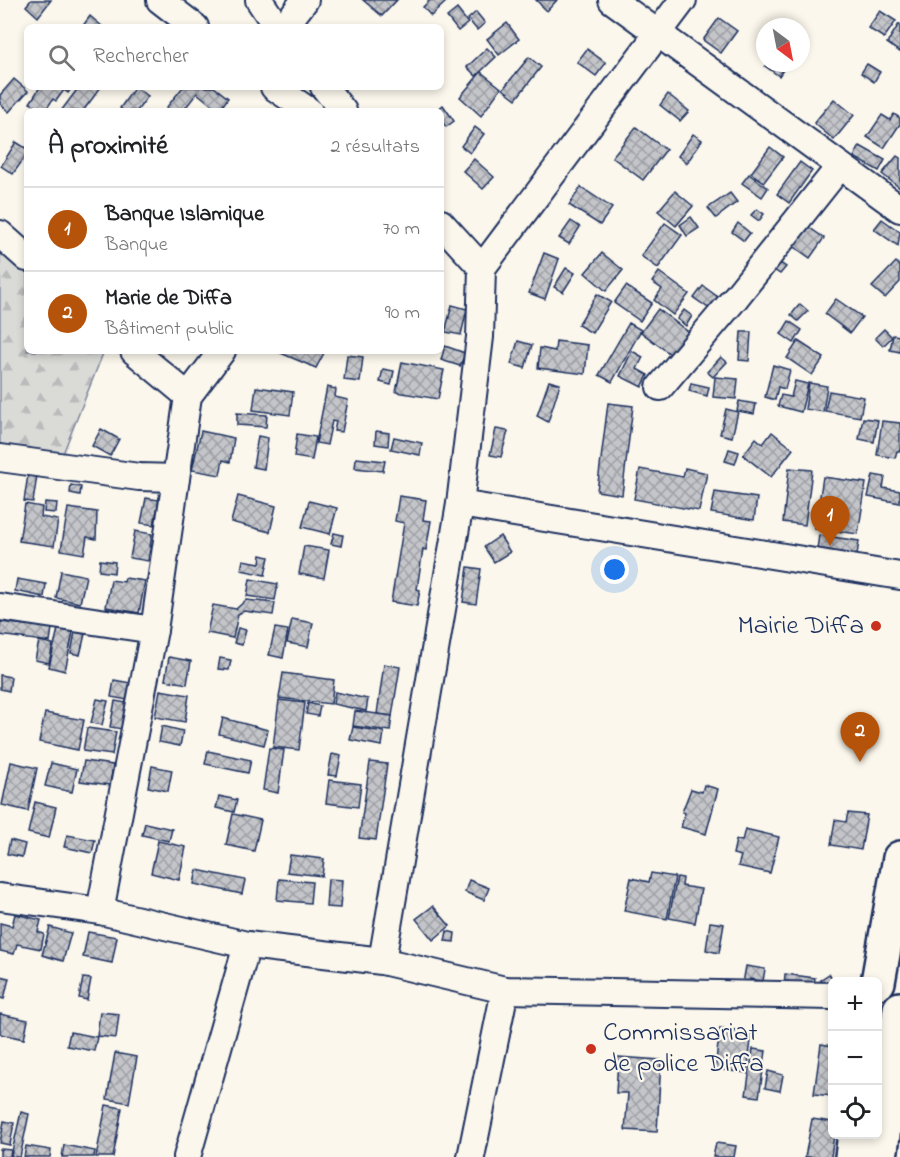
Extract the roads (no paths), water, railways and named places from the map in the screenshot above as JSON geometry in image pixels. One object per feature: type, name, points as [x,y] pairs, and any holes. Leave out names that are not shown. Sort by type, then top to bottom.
[{"type":"highway","points":[[879,977],[900,858]]},
{"type":"highway","points":[[880,1157],[900,1009]]},
{"type":"highway","points":[[852,1157],[854,1139]]},
{"type":"street","points":[[160,0],[191,24]]},
{"type":"street","points":[[259,0],[275,24]]},
{"type":"street","points":[[286,24],[305,0]]},
{"type":"street","points":[[612,0],[660,32],[900,209]]},
{"type":"street","points":[[382,961],[460,504],[480,337],[482,268],[683,0]]},
{"type":"street","points":[[278,90],[305,108]]},
{"type":"street","points":[[326,90],[341,108]]},
{"type":"street","points":[[660,387],[736,297],[840,166]]},
{"type":"street","points":[[444,226],[482,268]]},
{"type":"street","points":[[0,234],[24,255]]},
{"type":"street","points":[[138,354],[188,396]]},
{"type":"street","points":[[100,911],[154,630],[188,396],[220,354]]},
{"type":"street","points":[[0,458],[139,477],[176,478]]},
{"type":"street","points":[[460,504],[900,576]]},
{"type":"street","points":[[0,606],[154,630]]},
{"type":"street","points":[[0,897],[100,911],[247,945],[382,961],[505,990],[828,996]]},
{"type":"street","points":[[187,1157],[247,945]]},
{"type":"street","points":[[471,1157],[505,990]]},
{"type":"street","points":[[882,997],[900,995]]},
{"type":"place","name":"Banque Islamique","points":[[830,546]]},
{"type":"place","name":"Mairie Diffa","points":[[876,626]]},
{"type":"place","name":"Marie de Diffa","points":[[860,762]]},
{"type":"place","name":"Commissariat de police Diffa","points":[[591,1049]]}]
